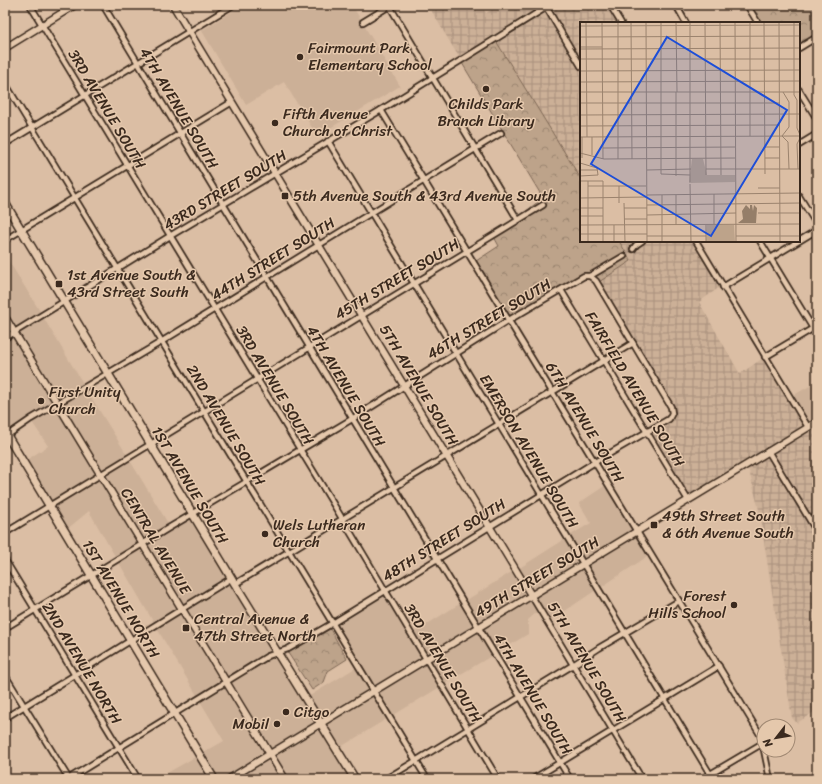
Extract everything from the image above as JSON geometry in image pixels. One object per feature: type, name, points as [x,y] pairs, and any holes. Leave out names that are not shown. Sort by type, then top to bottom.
[{"type":"main road","points":[[5,48],[76,5]]},
{"type":"main road","name":"5TH AVENUE SOUTH","points":[[173,5],[531,595]]},
{"type":"main road","name":"1ST AVENUE SOUTH","points":[[5,203],[150,444],[355,779]]},
{"type":"main road","name":"CENTRAL AVENUE","points":[[5,317],[284,779]]},
{"type":"main road","name":"49TH STREET SOUTH","points":[[229,779],[817,422]]},
{"type":"main road","name":"1ST AVENUE NORTH","points":[[6,435],[214,779]]},
{"type":"street","name":"3RD AVENUE SOUTH","points":[[30,5],[343,520],[498,779]]},
{"type":"street","name":"4TH AVENUE SOUTH","points":[[102,5],[570,779]]},
{"type":"street","points":[[5,144],[233,5]]},
{"type":"street","points":[[363,22],[390,5],[518,220]]},
{"type":"street","points":[[610,5],[620,22]]},
{"type":"street","points":[[676,5],[685,22]]},
{"type":"street","points":[[747,5],[757,22]]},
{"type":"street","points":[[547,6],[580,64]]},
{"type":"street","name":"43RD STREET SOUTH","points":[[5,338],[170,236],[381,110],[547,6]]},
{"type":"street","points":[[800,47],[817,37]]},
{"type":"street","name":"2ND AVENUE SOUTH","points":[[5,83],[427,779]]},
{"type":"street","points":[[800,92],[817,119]]},
{"type":"street","points":[[5,240],[232,102]]},
{"type":"street","name":"6TH AVENUE SOUTH","points":[[381,110],[756,728]]},
{"type":"street","name":"44TH STREET SOUTH","points":[[6,435],[161,342],[501,133]]},
{"type":"street","points":[[800,144],[817,134]]},
{"type":"street","name":"EMERSON AVENUE SOUTH","points":[[328,141],[710,774]]},
{"type":"street","points":[[800,198],[817,225]]},
{"type":"street","name":"45TH STREET SOUTH","points":[[5,533],[543,205]]},
{"type":"street","points":[[800,240],[817,230]]},
{"type":"street","points":[[633,249],[640,242]]},
{"type":"street","points":[[697,242],[808,427]]},
{"type":"street","points":[[761,242],[815,327],[817,335]]},
{"type":"street","points":[[723,287],[797,242]]},
{"type":"street","name":"46TH STREET SOUTH","points":[[5,628],[142,544],[352,419],[509,320],[584,276],[590,276],[624,256]]},
{"type":"street","points":[[5,718],[181,609],[289,552],[633,343],[596,282],[590,276]]},
{"type":"street","name":"FAIRFIELD AVENUE SOUTH","points":[[561,290],[688,500]]},
{"type":"street","points":[[765,357],[815,327]]},
{"type":"street","name":"48TH STREET SOUTH","points":[[68,779],[268,656],[278,653],[333,623],[595,462],[669,419],[672,413],[671,407],[633,343]]},
{"type":"street","points":[[768,451],[817,532]]},
{"type":"street","points":[[810,520],[817,516]]},
{"type":"street","name":"2ND AVENUE NORTH","points":[[5,560],[138,779]]},
{"type":"street","name":"5TH AVENUE SOUTH","points":[[531,595],[642,779]]},
{"type":"street","points":[[386,779],[625,632],[679,601]]},
{"type":"street","points":[[533,779],[719,666]]},
{"type":"street","points":[[5,674],[68,779]]},
{"type":"street","points":[[702,779],[756,751]]},
{"type":"street","name":"6TH AVENUE SOUTH","points":[[766,758],[770,779]]},
{"type":"shaded area","name":"Fairmount Park Elementary School","points":[[243,5],[352,5],[400,86],[317,136],[284,82],[246,105],[202,31]]},
{"type":"shaded area","points":[[428,5],[480,5],[486,13],[500,5],[542,5],[543,7],[460,59]]},
{"type":"shaded area","points":[[555,5],[607,5],[617,22],[580,22],[580,59],[550,8]]},
{"type":"shaded area","points":[[545,10],[580,69],[580,177],[496,41]]},
{"type":"shaded area","points":[[620,242],[637,242],[630,250],[634,252],[637,247],[644,242],[694,242],[720,287],[699,302],[740,374],[763,358],[805,426],[689,497],[651,431],[671,420],[675,413],[673,406],[599,282],[631,261]]},
{"type":"shaded area","points":[[5,255],[41,313],[15,330],[5,312]]},
{"type":"shaded area","points":[[43,317],[84,385],[58,401],[18,333]]},
{"type":"shaded area","points":[[14,336],[54,403],[7,431],[5,428],[5,383],[7,381],[5,377],[5,341]]},
{"type":"shaded area","points":[[817,382],[817,418],[808,422],[792,396]]},
{"type":"shaded area","points":[[86,389],[127,455],[101,471],[61,404]]},
{"type":"shaded area","points":[[57,407],[97,474],[50,503],[25,461],[48,446],[32,422]]},
{"type":"shaded area","points":[[817,424],[817,512],[811,517],[771,452]]},
{"type":"shaded area","points":[[767,454],[817,537],[817,710],[797,723],[796,718],[792,718],[759,510],[748,467]]},
{"type":"shaded area","points":[[129,459],[169,525],[143,541],[103,475]]},
{"type":"shaded area","points":[[99,477],[139,544],[116,558],[89,511],[66,530],[52,506]]},
{"type":"shaded area","points":[[606,485],[633,531],[584,561],[569,536],[591,523],[579,503]]},
{"type":"shaded area","points":[[192,517],[229,578],[182,606],[145,545]]},
{"type":"shaded area","points":[[636,534],[648,556],[600,588],[586,565]]},
{"type":"shaded area","points":[[565,539],[580,563],[532,592],[518,569]]},
{"type":"shaded area","points":[[141,547],[178,609],[154,623],[118,561]]},
{"type":"shaded area","points":[[582,567],[596,590],[550,621],[534,596]]},
{"type":"shaded area","points":[[513,571],[528,595],[479,624],[465,601]]},
{"type":"shaded area","points":[[231,581],[275,652],[227,679],[185,610]]},
{"type":"shaded area","points":[[384,594],[423,659],[375,688],[336,624]]},
{"type":"shaded area","points":[[530,598],[538,611],[528,620],[528,634],[497,653],[482,628]]},
{"type":"shaded area","points":[[461,603],[475,627],[427,656],[413,633]]},
{"type":"shaded area","points":[[180,612],[223,682],[198,697],[156,627]]},
{"type":"shaded area","points":[[477,630],[493,655],[444,684],[429,660]]},
{"type":"shaded area","points":[[277,656],[318,722],[271,751],[229,683],[269,658]]},
{"type":"shaded area","points":[[425,662],[440,687],[392,716],[377,692]]},
{"type":"shaded area","points":[[357,667],[371,690],[322,720],[308,697]]},
{"type":"shaded area","points":[[225,686],[266,754],[225,779],[217,779],[201,754],[224,741],[200,701]]},
{"type":"shaded area","points":[[373,694],[388,718],[339,748],[324,724]]},
{"type":"shaded area","points":[[320,726],[352,779],[287,779],[273,755]]},
{"type":"shaded area","points":[[197,756],[211,779],[171,779],[167,773]]},
{"type":"shaded area","points":[[269,757],[282,779],[233,779]]},
{"type":"green space","points":[[751,5],[817,5],[817,34],[800,44],[800,22],[760,22]]},
{"type":"green space","points":[[496,41],[580,177],[580,242],[620,242],[631,261],[599,282],[594,276],[626,256],[624,253],[510,317],[476,261],[499,246],[494,237],[546,205],[544,202],[521,215],[543,198],[462,63]]},
{"type":"green space","points":[[330,629],[347,659],[328,671],[324,682],[312,690],[288,653]]},
{"type":"place","name":"Fairmount Park Elementary School","points":[[300,57]]},
{"type":"place","name":"Childs Park Branch Library","points":[[486,89]]},
{"type":"place","name":"Fifth Avenue Church of Christ","points":[[275,123]]},
{"type":"place","name":"5th Avenue South & 43rd Avenue South","points":[[285,196]]},
{"type":"place","name":"1st Avenue South & 43rd Street South","points":[[59,284]]},
{"type":"place","name":"First Unity Church","points":[[41,401]]},
{"type":"place","name":"49th Street South & 6th Avenue South","points":[[654,525]]},
{"type":"place","name":"Wels Lutheran Church","points":[[265,534]]},
{"type":"place","name":"Forest Hills School","points":[[734,605]]},
{"type":"place","name":"Central Avenue & 47th Street North","points":[[186,628]]},
{"type":"place","name":"Citgo","points":[[286,712]]},
{"type":"place","name":"Mobil","points":[[277,724]]}]
